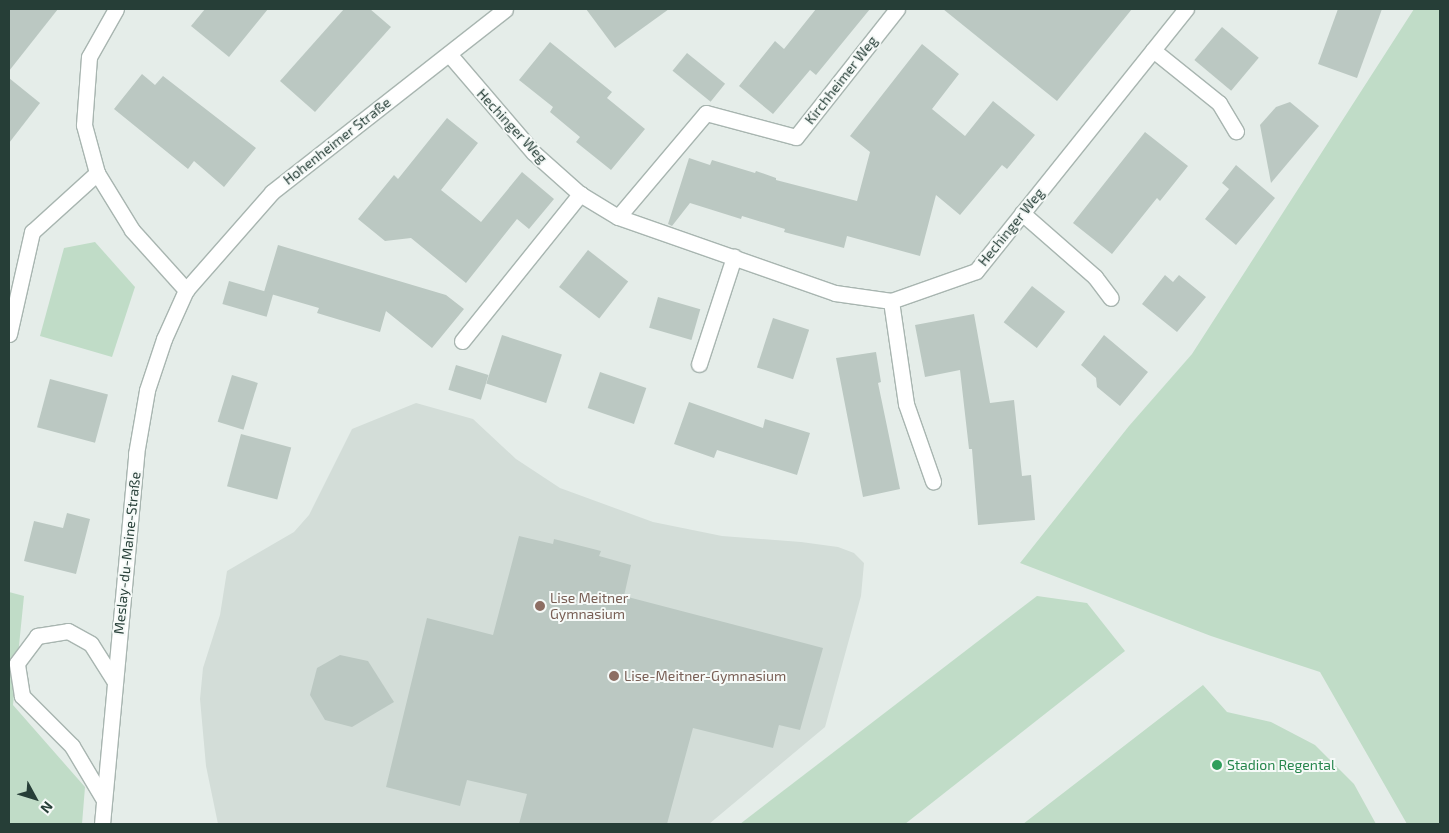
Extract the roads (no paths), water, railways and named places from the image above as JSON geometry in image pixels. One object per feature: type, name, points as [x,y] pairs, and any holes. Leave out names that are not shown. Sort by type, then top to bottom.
[{"type":"street","points":[[116,9],[89,57],[84,125],[97,173],[132,230],[186,290]]},
{"type":"street","name":"Hohenheimer Straße","points":[[186,290],[272,192],[505,9]]},
{"type":"street","name":"Kirchheimer Weg","points":[[618,217],[706,113],[796,137],[897,9]]},
{"type":"street","name":"Hechinger Weg","points":[[449,54],[534,153],[580,194],[618,217],[835,293],[891,301],[976,271],[1186,9]]},
{"type":"street","points":[[1153,50],[1219,103],[1236,131]]},
{"type":"street","points":[[9,334],[32,232],[97,173]]},
{"type":"street","points":[[462,341],[580,194]]},
{"type":"street","points":[[1022,213],[1095,277],[1111,298]]},
{"type":"street","points":[[699,364],[734,258]]},
{"type":"street","name":"Meslay-du-Maine-Straße","points":[[102,824],[136,454],[143,411],[164,339],[186,290]]},
{"type":"street","points":[[891,301],[906,404],[933,481]]},
{"type":"street","points":[[104,800],[72,746],[22,696],[17,663],[37,636],[68,632],[91,644],[114,682]]},
{"type":"place","name":"Lise Meitner Gymnasium","points":[[540,606]]},
{"type":"place","name":"Lise-Meitner-Gymnasium","points":[[614,676]]},
{"type":"place","name":"Stadion Regental","points":[[1217,765]]}]
